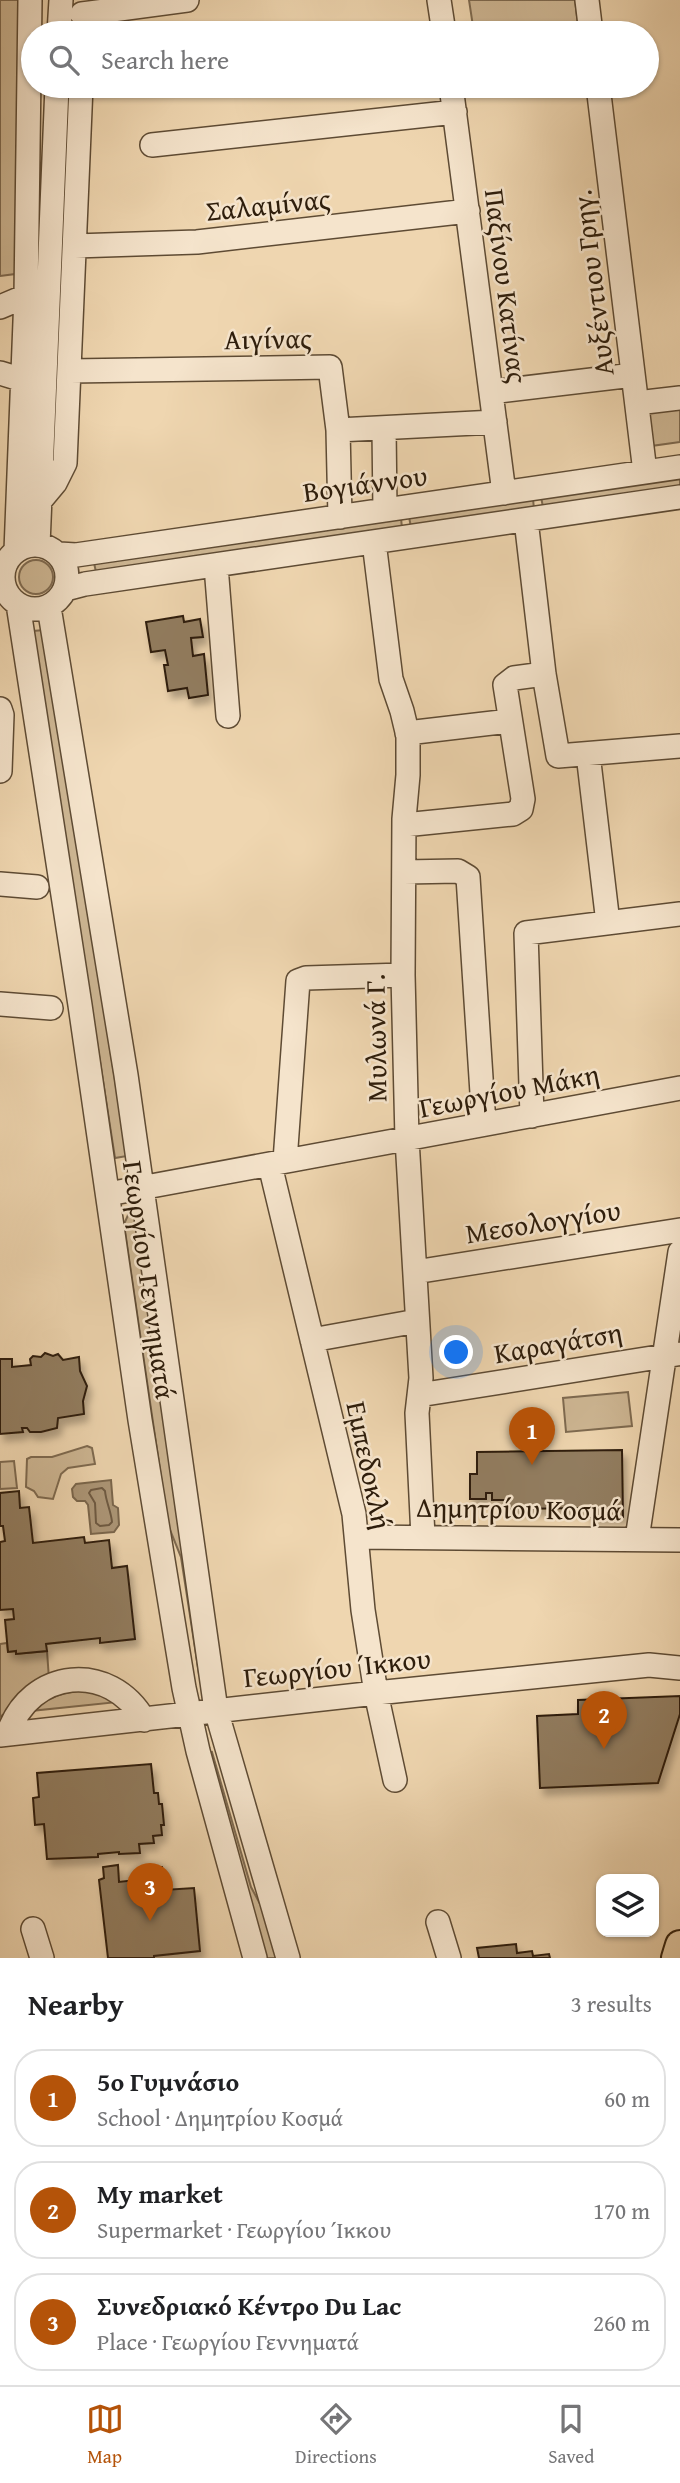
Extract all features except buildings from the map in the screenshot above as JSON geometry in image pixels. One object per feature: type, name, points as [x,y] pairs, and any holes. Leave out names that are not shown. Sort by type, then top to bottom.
[{"type":"main road","points":[[676,1958],[680,1945]]},
{"type":"street","points":[[17,0],[15,116],[26,196]]},
{"type":"street","points":[[30,0],[30,21]]},
{"type":"street","points":[[60,21],[61,0]]},
{"type":"street","points":[[82,16],[187,0]]},
{"type":"street","points":[[439,0],[442,21]]},
{"type":"street","points":[[587,0],[590,21]]},
{"type":"street","points":[[28,98],[23,380],[8,558],[3,575],[8,597],[32,610],[49,607],[57,602],[66,589],[68,571],[48,550],[40,501],[57,98]]},
{"type":"street","points":[[40,501],[55,483],[65,463],[81,98]]},
{"type":"street","name":"Παξίνου Κατίνας","points":[[453,98],[504,493]]},
{"type":"street","name":"Αυξέντιου Γρηγ.","points":[[599,98],[645,472]]},
{"type":"street","points":[[152,145],[455,112]]},
{"type":"street","name":"Σαλαμίνας","points":[[75,246],[186,243],[468,211]]},
{"type":"street","points":[[0,307],[26,296]]},
{"type":"street","name":"Αιγίνας","points":[[70,371],[330,367],[338,430]]},
{"type":"street","points":[[0,373],[23,380]]},
{"type":"street","points":[[491,392],[633,375]]},
{"type":"street","points":[[636,403],[680,398]]},
{"type":"street","points":[[340,517],[338,430],[495,422]]},
{"type":"street","points":[[384,428],[385,510]]},
{"type":"street","name":"Βογιάννου","points":[[8,558],[25,546],[76,555],[680,467]]},
{"type":"street","points":[[66,589],[85,584],[680,497]]},
{"type":"street","points":[[526,520],[544,674],[558,756],[680,746]]},
{"type":"street","name":"Μυλωνά Γ.","points":[[374,542],[391,679],[407,733],[409,760],[404,825],[403,975],[407,1139],[421,1378],[418,1413],[423,1537]]},
{"type":"street","points":[[216,566],[228,716]]},
{"type":"street","name":"Γεωργίου Γεννηματά","points":[[8,597],[108,1194],[142,1433],[190,1714],[216,1822],[255,1958]]},
{"type":"street","name":"Γεωργίου Γεννηματά","points":[[49,607],[113,992],[216,1710],[288,1958]]},
{"type":"street","points":[[404,825],[513,814],[521,809],[523,799],[506,682],[514,678],[544,674]]},
{"type":"street","points":[[0,709],[0,771]]},
{"type":"street","points":[[407,733],[510,720]]},
{"type":"street","points":[[589,754],[608,923]]},
{"type":"street","points":[[404,872],[458,871],[468,877],[484,1124]]},
{"type":"street","points":[[0,876],[0,899]]},
{"type":"street","points":[[0,884],[37,887]]},
{"type":"street","points":[[532,1116],[526,933],[680,914]]},
{"type":"street","name":"Εμπεδοκλή","points":[[395,1780],[376,1693],[363,1611],[354,1514],[312,1340],[278,1163],[298,981],[306,978],[403,975]]},
{"type":"street","points":[[0,1004],[51,1008]]},
{"type":"street","name":"Γεωργίου Μάκη","points":[[108,1194],[680,1088]]},
{"type":"street","name":"Μεσολογγίου","points":[[415,1272],[680,1230]]},
{"type":"street","points":[[637,1539],[672,1354],[680,1252]]},
{"type":"street","points":[[312,1340],[417,1321]]},
{"type":"street","name":"Καραγάτση","points":[[419,1395],[672,1354]]},
{"type":"street","name":"Δημητρίου Κοσμά","points":[[357,1537],[680,1540]]},
{"type":"street","name":"Γεωργίου Ίκκου","points":[[4,1734],[649,1665],[680,1668]]},
{"type":"street","points":[[4,1734],[30,1697],[49,1686],[72,1681],[98,1682],[109,1686],[130,1702],[144,1720]]},
{"type":"street","points":[[438,1922],[449,1958]]},
{"type":"street","points":[[33,1929],[42,1958]]},
{"type":"shaded area","points":[[0,0],[22,0],[15,274],[0,276]]},
{"type":"shaded area","points":[[469,0],[575,0],[578,21],[472,21]]},
{"type":"shaded area","points":[[680,405],[680,442],[651,446],[647,410]]},
{"type":"shaded area","points":[[680,477],[680,487],[543,507],[541,497]]},
{"type":"shaded area","points":[[533,499],[534,509],[411,527],[409,517]]},
{"type":"shaded area","points":[[401,518],[402,528],[96,572],[94,563]]},
{"type":"shaded area","points":[[36,560],[48,565],[53,577],[48,589],[36,594],[24,589],[19,577],[24,565]]},
{"type":"shaded area","points":[[44,630],[127,1156],[115,1158],[33,631]]},
{"type":"shaded area","points":[[134,1212],[203,1673],[199,1674],[181,1557],[168,1525],[124,1224],[129,1213]]},
{"type":"shaded area","points":[[628,1392],[632,1426],[566,1432],[563,1398]]},
{"type":"shaded area","points":[[87,1446],[92,1448],[95,1464],[68,1468],[61,1474],[53,1499],[38,1497],[26,1487],[27,1459],[52,1457]]},
{"type":"shaded area","points":[[14,1461],[17,1488],[0,1489],[0,1462]]},
{"type":"shaded area","points":[[7,1643],[8,1652],[16,1651],[16,1654],[47,1651],[49,1679],[0,1717],[0,1644]]},
{"type":"shaded area","points":[[90,1690],[118,1702],[30,1711],[58,1695]]},
{"type":"shaded area","points":[[212,1752],[251,1887],[267,1917],[278,1958],[266,1958],[208,1753]]},
{"type":"water","points":[[111,1480],[113,1505],[118,1508],[119,1525],[114,1532],[91,1534],[88,1505],[85,1501],[77,1501],[73,1497],[72,1489],[76,1484]]},
{"type":"place","name":"5ο Γυμνάσιο","points":[[532,1465]]},
{"type":"place","name":"My market","points":[[604,1749]]},
{"type":"place","name":"Συνεδριακό Κέντρο Du Lac","points":[[150,1921]]}]
